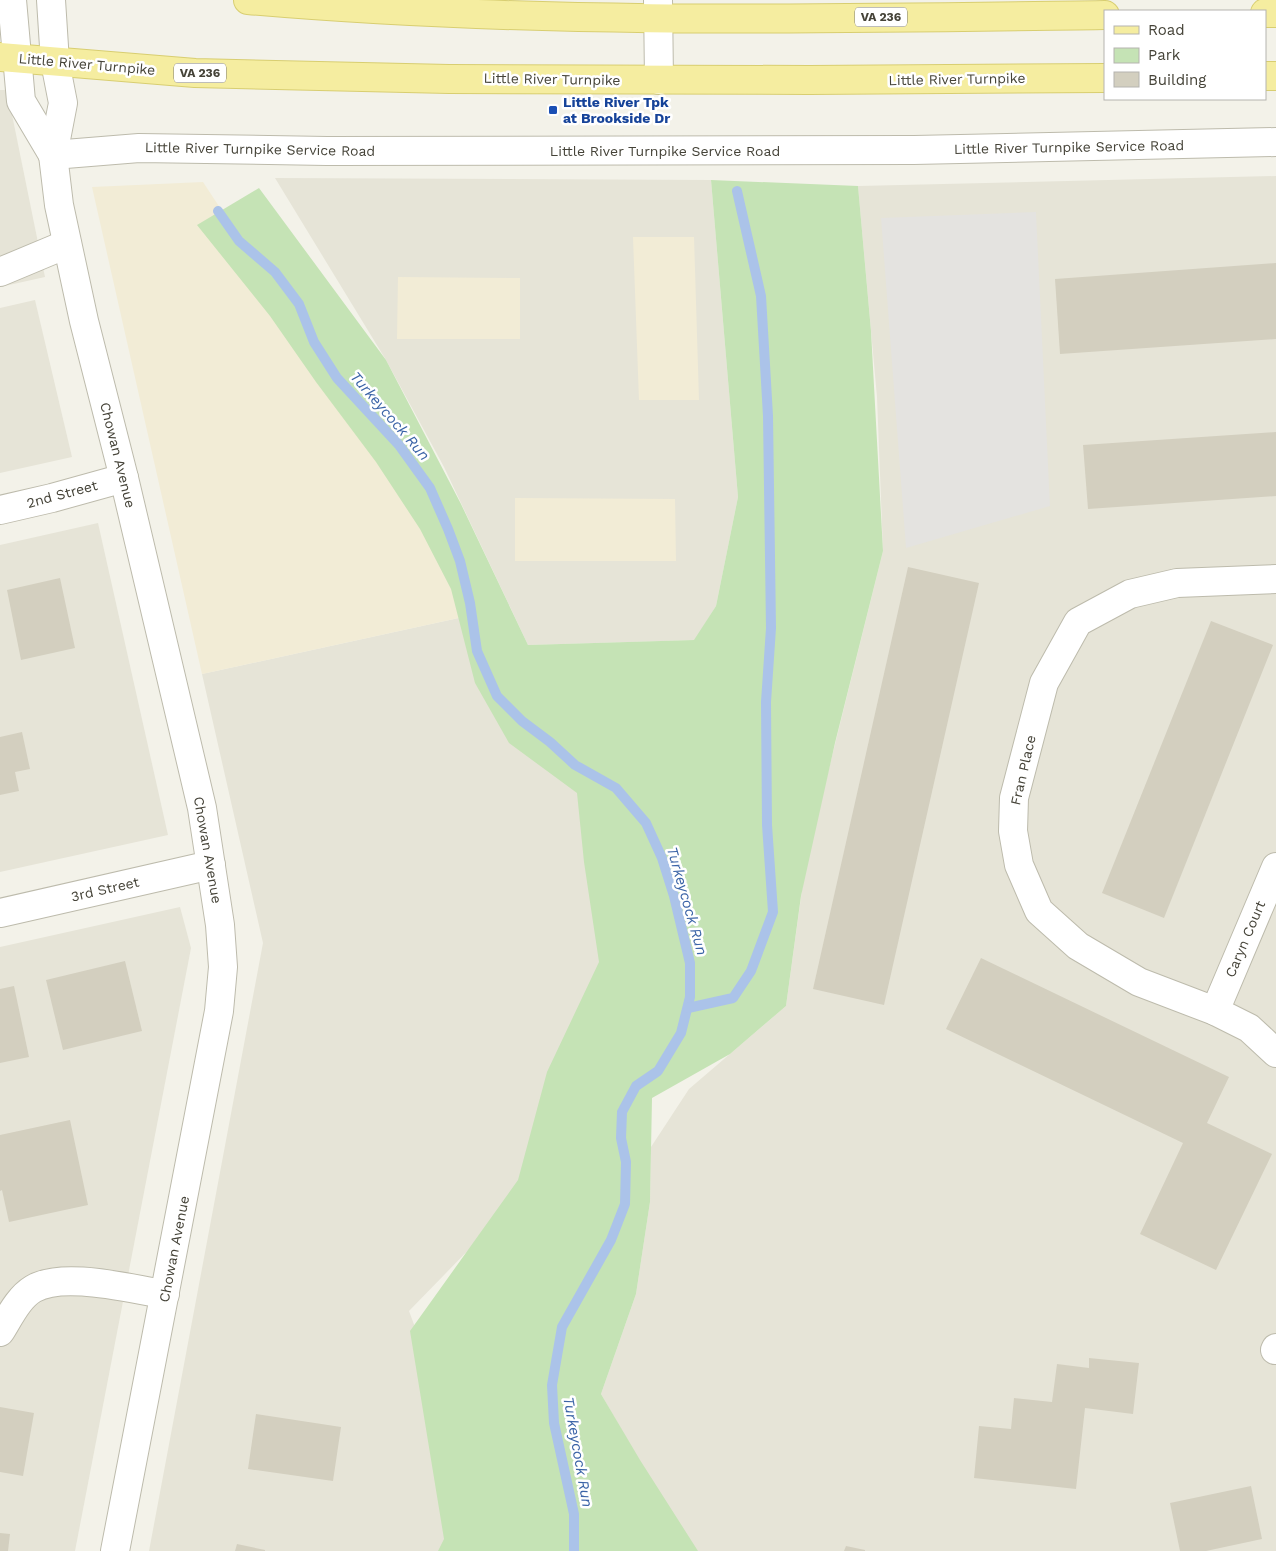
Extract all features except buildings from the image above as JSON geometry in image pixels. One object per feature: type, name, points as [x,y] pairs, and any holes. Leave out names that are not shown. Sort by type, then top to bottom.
[{"type":"main road","name":"VA 236","points":[[248,0],[339,8],[493,15],[658,9],[1104,15]]},
{"type":"main road","name":"Little River Turnpike","points":[[8,58],[195,73],[449,79],[1104,78]]},
{"type":"street","name":"Chowan Avenue","points":[[12,0],[8,58],[21,101],[53,155]]},
{"type":"street","name":"Chowan Avenue","points":[[51,0],[55,62],[63,103],[53,155],[59,205],[84,321],[124,478],[202,808],[220,925],[222,967],[219,1011],[115,1551]]},
{"type":"street","points":[[658,9],[660,80]]},
{"type":"street","name":"Little River Turnpike Service Road","points":[[53,155],[139,148],[327,151],[876,150],[1276,142]]},
{"type":"street","points":[[0,272],[67,244]]},
{"type":"street","name":"2nd Street","points":[[0,510],[124,478]]},
{"type":"street","name":"Fran Place","points":[[1276,579],[1177,583],[1130,594],[1078,622],[1044,683],[1014,798],[1013,831],[1019,865],[1039,912],[1078,946],[1139,982],[1215,1011],[1249,1028],[1276,1053]]},
{"type":"street","name":"3rd Street","points":[[0,913],[211,865]]},
{"type":"street","name":"Caryn Court","points":[[1215,1011],[1276,867]]},
{"type":"street","points":[[0,1332],[15,1308],[31,1290],[47,1282],[71,1280],[165,1294]]},
{"type":"shaded area","points":[[0,90],[7,90],[45,277],[0,287]]},
{"type":"shaded area","points":[[1276,176],[1276,1551],[561,1551],[639,1460],[601,1394],[636,1294],[650,1202],[651,1147],[689,1089],[786,1006],[806,861],[883,551],[877,397],[858,186]]},
{"type":"shaded area","points":[[275,178],[711,180],[738,497],[716,606],[695,640],[528,645],[444,467],[386,360]]},
{"type":"shaded area","points":[[203,182],[486,612],[202,674],[92,187]]},
{"type":"shaded area","points":[[1036,212],[1050,506],[906,548],[881,218]]},
{"type":"shaded area","points":[[633,237],[694,237],[699,400],[639,400]]},
{"type":"shaded area","points":[[398,277],[520,278],[520,339],[397,339]]},
{"type":"shaded area","points":[[35,300],[72,457],[0,473],[0,308]]},
{"type":"shaded area","points":[[515,498],[675,499],[676,561],[515,561]]},
{"type":"shaded area","points":[[98,523],[168,835],[0,872],[0,545]]},
{"type":"shaded area","points":[[486,612],[677,946],[553,1163],[409,1311],[498,1551],[149,1551],[263,943],[202,674]]},
{"type":"shaded area","points":[[180,907],[191,948],[75,1551],[0,1551],[0,947]]},
{"type":"green space","points":[[711,180],[858,186],[871,331],[883,551],[835,743],[801,896],[786,1006],[730,1054],[652,1098],[650,1202],[636,1294],[601,1394],[640,1460],[698,1551],[438,1551],[444,1539],[410,1331],[518,1180],[547,1072],[599,962],[584,862],[577,793],[509,743],[475,683],[451,589],[420,529],[376,462],[316,382],[270,316],[197,225],[259,188],[386,360],[461,504],[528,645],[694,640],[716,606],[738,497]]},
{"type":"waterway","name":"Turkeycock Run","points":[[688,1008],[733,998],[751,971],[773,912],[767,825],[766,702],[771,628],[768,416],[761,296],[737,191]]},
{"type":"waterway","name":"Turkeycock Run","points":[[218,211],[239,241],[275,272],[299,304],[314,342],[337,378],[399,445],[430,488],[460,561],[470,603],[477,651],[497,696],[522,721],[550,742],[575,765],[616,788],[646,823],[662,858],[674,896],[690,963],[690,997],[681,1033],[658,1071],[636,1086],[622,1112],[621,1138],[626,1162],[625,1204],[611,1240],[562,1327],[552,1385],[554,1423],[574,1514],[574,1551]]},
{"type":"place","name":"Little River Tpk at Brookside Dr","points":[[553,110]]}]
